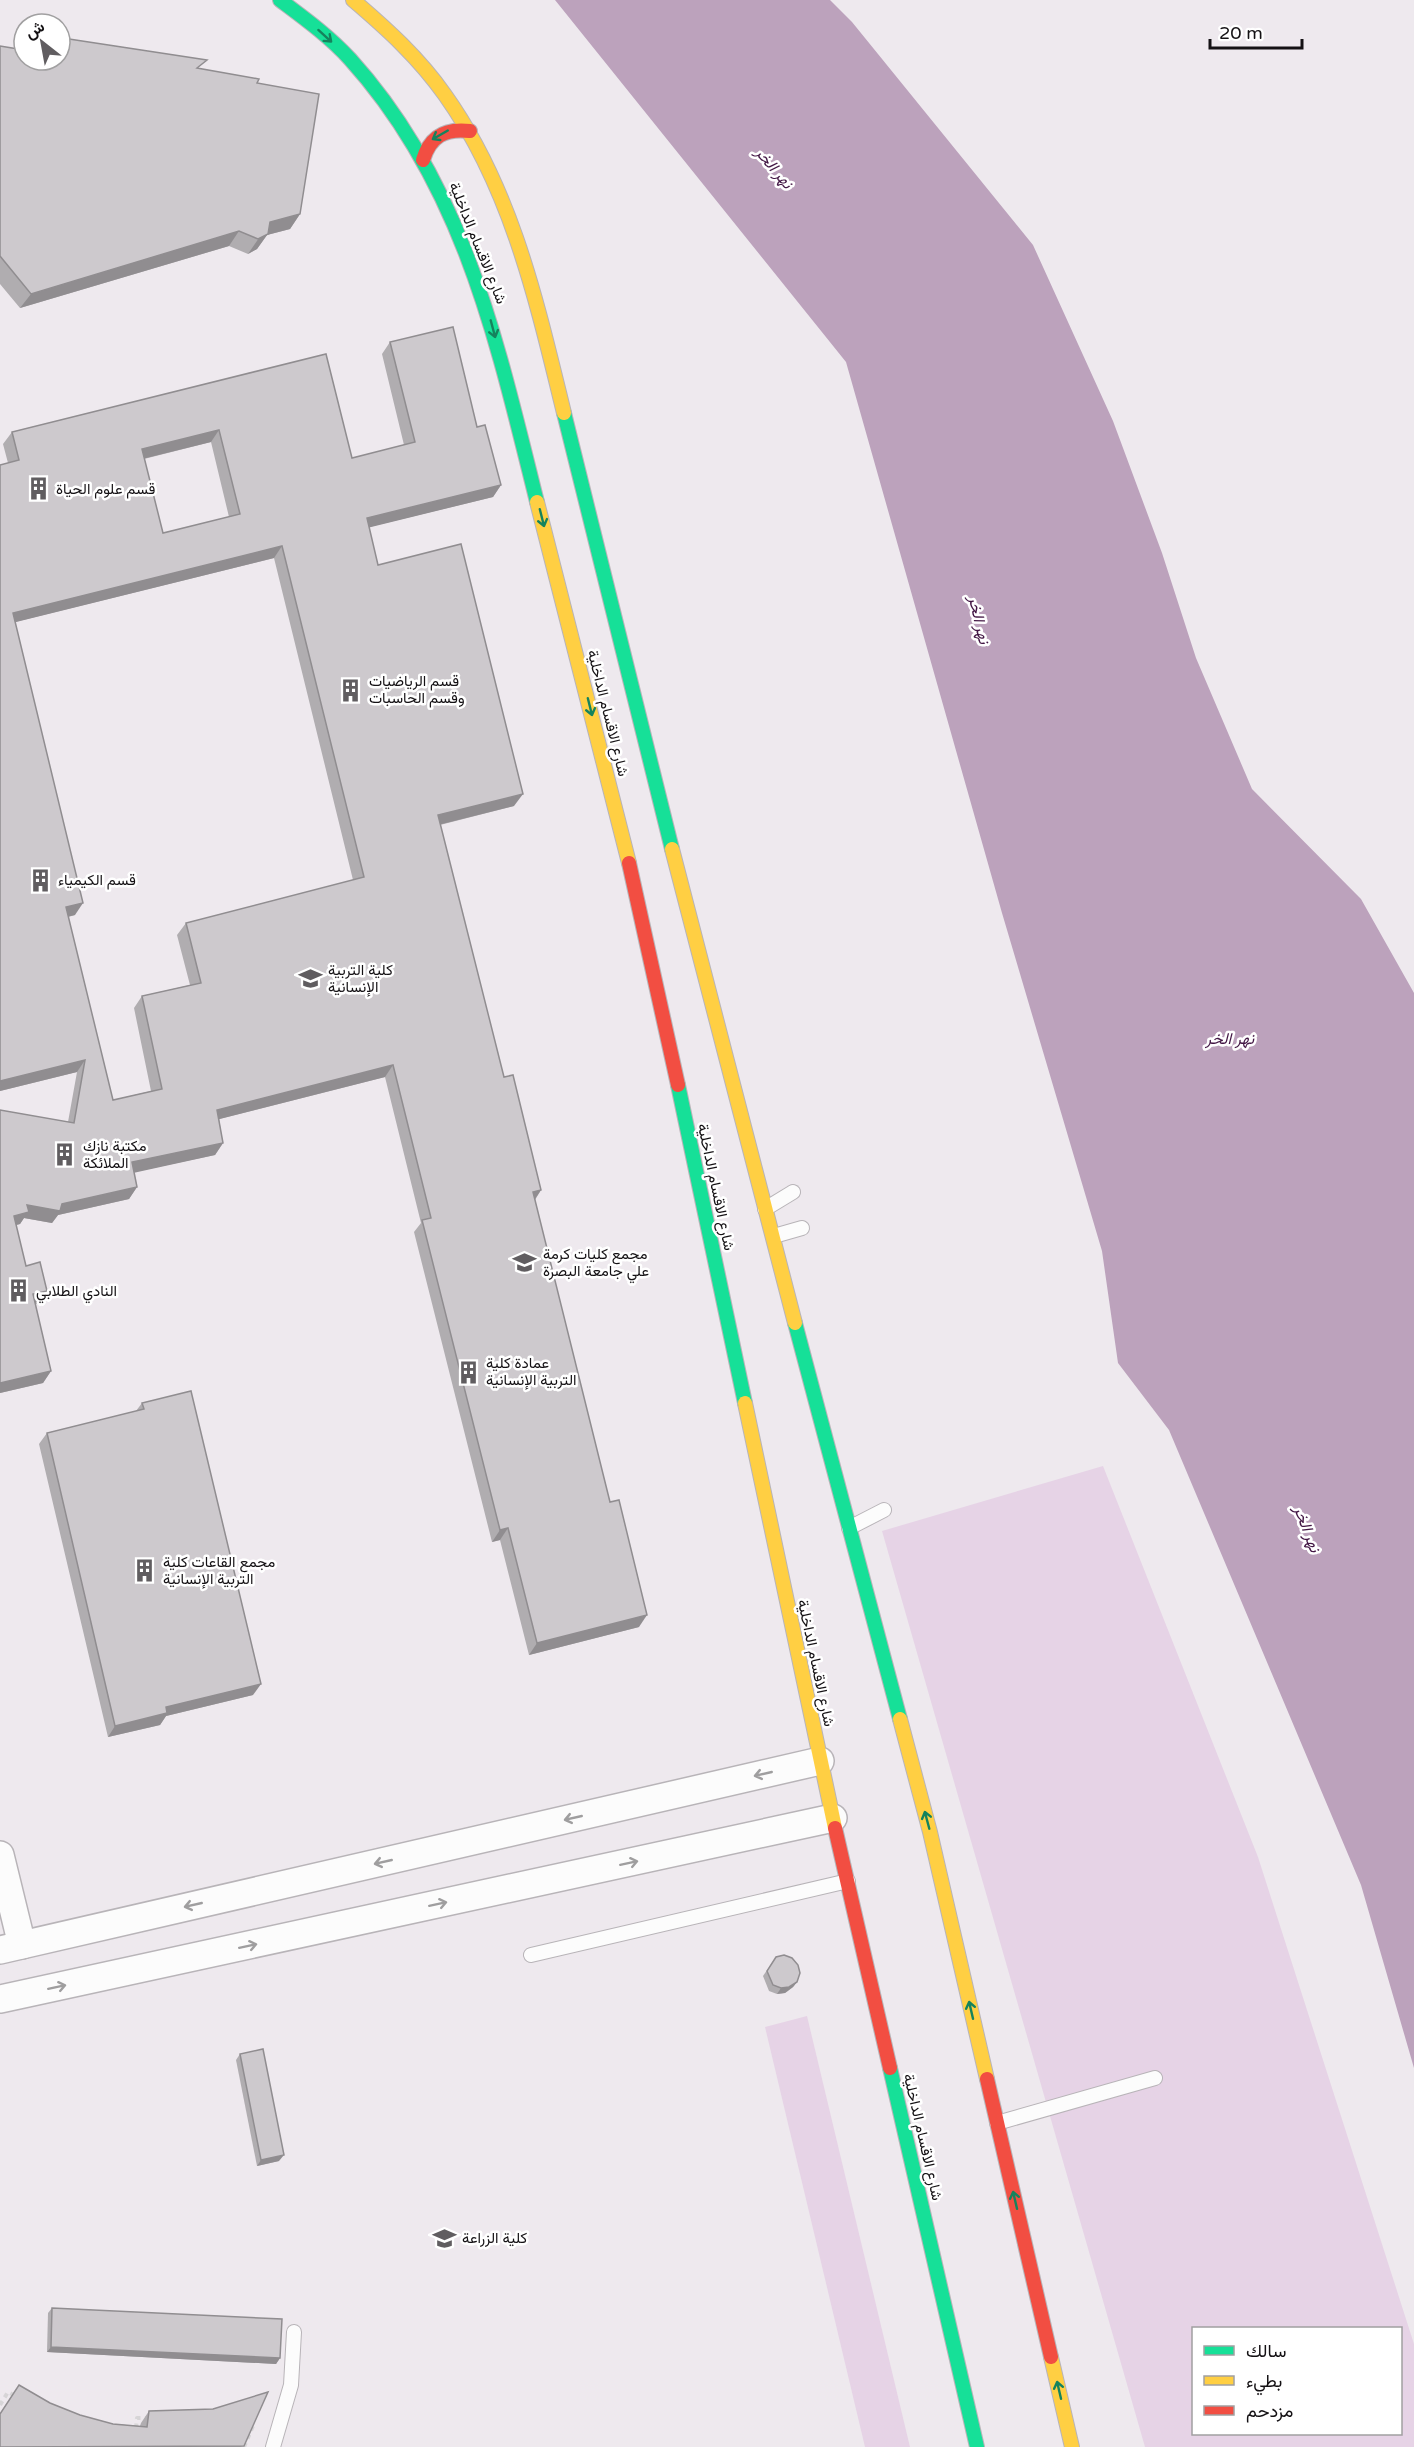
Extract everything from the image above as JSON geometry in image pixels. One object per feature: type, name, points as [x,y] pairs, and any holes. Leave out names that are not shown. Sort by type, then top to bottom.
[{"type":"street","name":"شارع الاقسام الداخلية","points":[[280,0],[349,58],[423,160],[442,196],[480,285],[493,327],[640,905],[820,1761],[978,2447]]},
{"type":"street","name":"شارع الاقسام الداخلية","points":[[354,0],[385,24],[417,58],[470,132],[492,173],[532,284],[669,815],[765,1209],[930,1832],[1072,2447]]},
{"type":"street","points":[[349,58],[374,49],[385,24]]},
{"type":"street","points":[[423,160],[429,142],[444,131],[457,129],[470,132]]},
{"type":"street","points":[[0,1855],[11,1947],[820,1761]]},
{"type":"street","points":[[0,1999],[833,1818]]},
{"type":"lane","points":[[765,1209],[793,1192]]},
{"type":"lane","points":[[774,1236],[802,1228]]},
{"type":"lane","points":[[849,1528],[884,1510]]},
{"type":"lane","points":[[531,1955],[848,1881]]},
{"type":"lane","points":[[997,2123],[1155,2078]]},
{"type":"lane","points":[[273,2447],[291,2385],[294,2332]]},
{"type":"path","points":[[0,2405],[8,2392],[17,2397]]},
{"type":"path","points":[[135,2434],[137,2418],[158,2419]]},
{"type":"path","points":[[244,2447],[257,2418]]},
{"type":"shaded area","points":[[1103,1466],[1258,1857],[1414,2344],[1414,2447],[1145,2447],[882,1531]]},
{"type":"shaded area","points":[[807,2016],[910,2447],[865,2447],[765,2027]]},
{"type":"water","name":"نهر الخر","points":[[555,0],[830,0],[852,22],[1033,245],[1113,421],[1162,553],[1196,658],[1252,789],[1361,899],[1414,993],[1414,2068],[1361,1885],[1169,1430],[1118,1363],[1102,1251],[1002,913],[846,362]]},
{"type":"building","points":[[72,39],[207,60],[197,68],[259,79],[257,83],[319,94],[300,214],[270,222],[268,234],[258,239],[239,231],[31,294],[0,256],[0,46],[12,48],[12,72],[72,72]]},
{"type":"building","points":[[453,327],[477,427],[485,425],[501,485],[367,518],[378,565],[461,544],[523,794],[438,815],[504,1077],[513,1075],[541,1190],[533,1192],[610,1502],[619,1500],[647,1615],[537,1643],[508,1528],[500,1530],[422,1220],[431,1218],[393,1065],[217,1110],[223,1143],[132,1162],[137,1187],[62,1204],[60,1211],[27,1205],[29,1212],[14,1216],[26,1266],[40,1262],[47,1291],[33,1294],[51,1371],[0,1383],[0,1110],[74,1123],[85,1060],[0,1081],[0,465],[19,460],[12,432],[326,354],[352,458],[415,442],[390,342]],"holes":[[[219,430],[240,514],[163,533],[142,449]],[[282,546],[364,877],[186,923],[201,983],[142,996],[162,1089],[113,1100],[66,907],[83,903],[13,613]]]},
{"type":"building","name":"مجمع القاعات كلية التربية الإنسانية","points":[[191,1391],[261,1684],[166,1707],[167,1713],[115,1726],[47,1433],[144,1409],[142,1403]]},
{"type":"building","points":[[784,1955],[792,1958],[798,1965],[800,1973],[797,1982],[789,1987],[781,1988],[773,1985],[767,1971],[776,1957]]},
{"type":"building","points":[[263,2049],[284,2155],[261,2160],[240,2054]]},
{"type":"building","points":[[52,2308],[282,2319],[280,2358],[51,2347]]},
{"type":"building","points":[[19,2385],[50,2403],[80,2415],[113,2424],[147,2427],[149,2411],[213,2409],[268,2392],[244,2446],[0,2447],[0,2414]]},
{"type":"traffic: fast","points":[[280,0],[325,35],[350,59],[389,108],[422,159],[449,212],[471,268],[507,383],[537,502]]},
{"type":"traffic: fast","points":[[564,413],[672,849]]},
{"type":"traffic: fast","points":[[678,1085],[745,1403]]},
{"type":"traffic: fast","points":[[795,1323],[900,1719]]},
{"type":"traffic: fast","points":[[890,2068],[977,2447]]},
{"type":"traffic: slow","points":[[353,0],[402,44],[435,81],[468,131],[488,169],[520,248],[564,413]]},
{"type":"traffic: slow","points":[[537,502],[629,863]]},
{"type":"traffic: slow","points":[[672,849],[795,1323]]},
{"type":"traffic: slow","points":[[745,1403],[835,1828]]},
{"type":"traffic: slow","points":[[900,1719],[930,1832],[987,2079]]},
{"type":"traffic: slow","points":[[1051,2357],[1072,2447]]},
{"type":"traffic: jam","points":[[423,160],[434,139],[440,135],[453,131],[470,131]]},
{"type":"traffic: jam","points":[[629,863],[678,1085]]},
{"type":"traffic: jam","points":[[835,1828],[890,2068]]},
{"type":"traffic: jam","points":[[987,2079],[1051,2357]]},
{"type":"place","name":"قسم علوم الحياة","points":[[38,489]]},
{"type":"place","name":"قسم الرياضيات وقسم الحاسبات","points":[[351,690]]},
{"type":"place","name":"قسم الكيمياء","points":[[40,880]]},
{"type":"place","name":"كلية التربية الإنسانية","points":[[310,979]]},
{"type":"place","name":"مكتبة نازك الملائكة","points":[[65,1155]]},
{"type":"place","name":"مجمع كليات كرمة علي جامعة البصرة","points":[[525,1263]]},
{"type":"place","name":"النادي الطلابي","points":[[18,1291]]},
{"type":"place","name":"عمادة كلية التربية الإنسانية","points":[[468,1372]]},
{"type":"place","name":"مجمع القاعات كلية التربية الإنسانية","points":[[145,1571]]},
{"type":"place","name":"كلية الزراعة","points":[[444,2238]]}]
